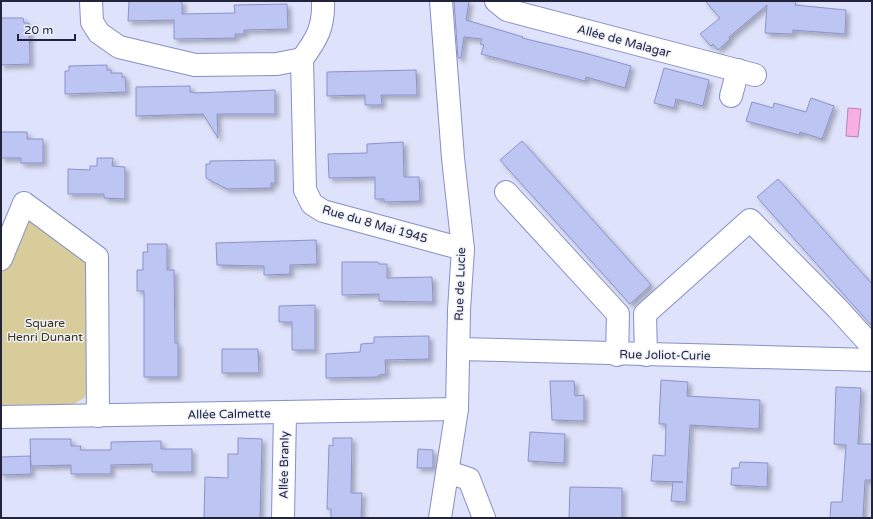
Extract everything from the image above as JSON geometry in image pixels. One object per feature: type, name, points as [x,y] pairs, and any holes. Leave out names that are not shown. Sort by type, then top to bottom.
[{"type":"street","points":[[91,1],[92,22],[99,33],[119,46],[195,65],[277,64],[302,59],[316,41],[323,19],[323,1]]},
{"type":"street","name":"Rue de Lucie","points":[[440,518],[457,409],[459,310],[463,249],[453,158],[441,1]]},
{"type":"street","name":"Allée de Malagar","points":[[496,1],[507,10],[746,72],[731,96]]},
{"type":"street","name":"Rue du 8 Mai 1945","points":[[302,59],[305,190],[312,204],[323,211],[463,249]]},
{"type":"street","points":[[506,192],[618,314],[617,354]]},
{"type":"street","points":[[1,259],[24,202],[97,257],[98,416]]},
{"type":"street","points":[[618,314],[645,314],[750,220],[837,308],[868,342],[872,350]]},
{"type":"street","points":[[645,314],[646,355]]},
{"type":"street","name":"Rue Joliot-Curie","points":[[458,349],[872,360]]},
{"type":"street","name":"Allée Calmette","points":[[1,417],[457,409]]},
{"type":"street","name":"Allée Branly","points":[[283,518],[285,413]]},
{"type":"street","points":[[448,472],[469,478],[484,518]]},
{"type":"green space","name":"Square Henri Dunant","points":[[31,221],[87,263],[89,389],[84,398],[74,404],[1,405],[1,272],[18,230]]},
{"type":"shaded area","points":[[848,108],[861,109],[858,137],[846,136]]},
{"type":"building","points":[[129,1],[182,1],[182,14],[235,13],[234,5],[287,4],[288,29],[244,30],[244,34],[235,34],[235,38],[174,39],[174,20],[128,21]]},
{"type":"building","points":[[454,1],[469,1],[466,20],[523,37],[522,38],[631,66],[625,88],[586,77],[585,81],[481,54],[484,45],[480,44],[482,39],[464,37],[461,58],[458,58]]},
{"type":"building","points":[[705,1],[796,1],[795,5],[846,10],[845,34],[793,30],[793,34],[765,33],[767,5],[729,37],[730,39],[718,50],[713,44],[711,46],[700,34],[720,18]]},
{"type":"building","points":[[1,18],[23,18],[24,23],[29,23],[30,64],[1,65]]},
{"type":"building","points":[[107,65],[107,70],[111,70],[111,73],[122,73],[122,77],[125,77],[126,92],[65,94],[65,71],[69,71],[69,66]]},
{"type":"building","points":[[664,68],[709,80],[703,106],[676,99],[674,108],[654,103]]},
{"type":"building","points":[[416,70],[417,95],[381,95],[382,105],[365,105],[365,95],[327,96],[327,72]]},
{"type":"building","points":[[190,86],[190,92],[194,93],[275,90],[275,114],[217,114],[218,138],[203,114],[136,116],[136,87]]},
{"type":"building","points":[[811,98],[834,106],[822,139],[800,132],[799,135],[746,121],[752,102],[773,108],[774,103],[806,112]]},
{"type":"building","points":[[1,132],[27,132],[27,139],[43,139],[43,163],[21,163],[21,158],[1,158]]},
{"type":"building","points":[[522,141],[651,285],[630,304],[500,160]]},
{"type":"building","points":[[403,142],[404,177],[419,177],[420,201],[384,202],[384,199],[375,199],[375,177],[329,178],[328,154],[367,153],[367,144]]},
{"type":"building","points":[[97,158],[113,158],[112,166],[125,167],[125,199],[104,198],[104,194],[68,194],[68,169],[90,170],[90,166],[97,166]]},
{"type":"building","points":[[275,160],[275,183],[271,183],[271,188],[227,189],[206,178],[206,164],[210,164],[210,161]]},
{"type":"building","points":[[778,179],[872,284],[872,326],[757,197]]},
{"type":"building","points":[[316,240],[317,264],[290,265],[290,274],[264,275],[264,266],[217,265],[216,243]]},
{"type":"building","points":[[147,244],[167,244],[167,270],[174,270],[175,343],[178,343],[178,377],[144,377],[144,291],[137,291],[137,270],[143,270],[143,252],[148,252]]},
{"type":"building","points":[[342,262],[378,262],[379,264],[387,264],[387,278],[432,277],[433,302],[379,301],[379,294],[342,295]]},
{"type":"building","points":[[315,305],[315,350],[292,350],[292,322],[279,322],[279,306]]},
{"type":"building","points":[[429,336],[429,359],[385,360],[386,374],[379,375],[378,377],[326,378],[326,354],[360,352],[361,344],[374,343],[374,337]]},
{"type":"building","points":[[222,349],[258,349],[259,373],[222,373]]},
{"type":"building","points":[[661,380],[688,382],[687,396],[760,400],[759,429],[690,425],[686,502],[671,501],[673,482],[683,482],[651,481],[653,455],[665,456],[666,424],[659,424]]},
{"type":"building","points":[[550,381],[574,381],[575,396],[584,395],[584,421],[552,420]]},
{"type":"building","points":[[836,387],[861,388],[858,444],[872,444],[872,480],[865,480],[863,518],[830,518],[831,502],[842,502],[846,445],[834,444]]},
{"type":"building","points":[[530,432],[565,434],[564,463],[528,461]]},
{"type":"building","points":[[238,438],[262,439],[260,518],[204,518],[205,477],[228,478],[228,454],[238,454]]},
{"type":"building","points":[[333,438],[352,438],[351,493],[362,493],[361,518],[331,518],[331,509],[327,509],[329,445],[333,446]]},
{"type":"building","points":[[30,439],[71,439],[71,446],[81,446],[80,450],[111,450],[111,442],[161,441],[161,449],[192,449],[192,472],[152,472],[152,464],[111,465],[111,474],[71,474],[71,465],[31,466]]},
{"type":"building","points":[[418,449],[433,450],[433,468],[417,468]]},
{"type":"building","points":[[30,456],[31,474],[1,475],[1,457]]},
{"type":"building","points":[[740,462],[768,463],[767,487],[731,485],[732,468],[739,468]]},
{"type":"building","points":[[570,487],[622,488],[622,518],[569,518]]}]
